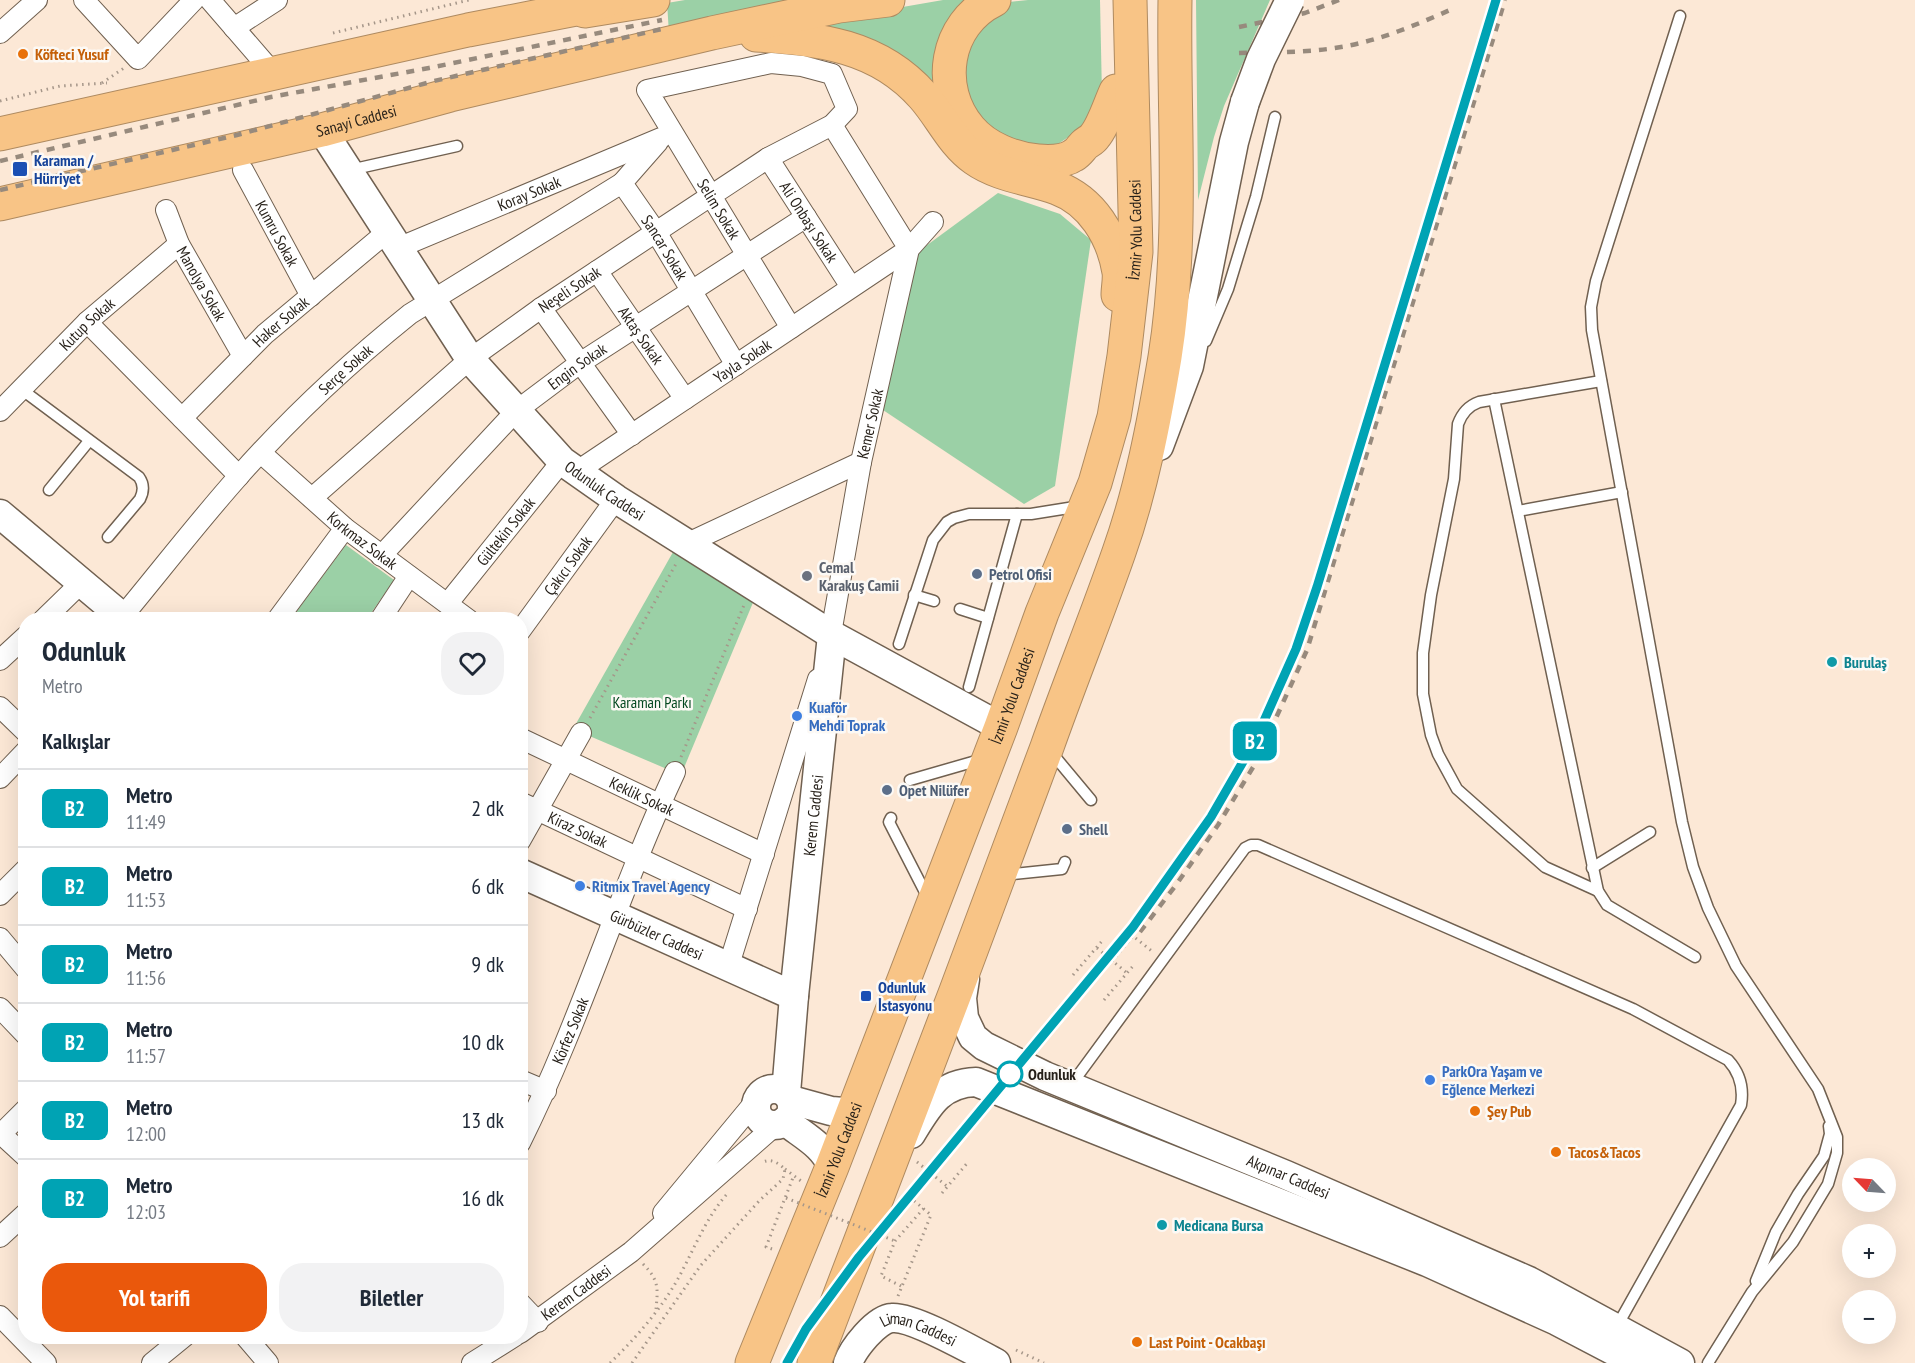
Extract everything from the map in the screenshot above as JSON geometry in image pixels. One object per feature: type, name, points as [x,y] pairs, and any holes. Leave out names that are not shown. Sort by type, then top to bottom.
[{"type":"highway","points":[[0,134],[468,30],[581,8],[608,0]]},
{"type":"highway","points":[[468,30],[653,0]]},
{"type":"highway","name":"Sanayi Caddesi","points":[[0,204],[322,130],[450,95],[712,33],[839,6],[888,0]]},
{"type":"highway","points":[[994,0],[975,11],[955,37],[950,54],[951,88],[962,117],[970,130],[985,142],[1013,156],[1028,160],[1061,160],[1074,155],[1095,137],[1116,92]]},
{"type":"highway","points":[[1104,454],[1119,274],[1117,0]]},
{"type":"highway","name":"İzmir Yolu Caddesi","points":[[751,1357],[832,1167],[1104,454],[1114,417],[1124,356],[1136,252],[1130,0]]},
{"type":"highway","points":[[814,1363],[969,952],[1000,876],[1120,549],[1146,455],[1165,356],[1175,268],[1178,175],[1175,0]]},
{"type":"highway","points":[[712,33],[807,39],[855,50],[884,64],[910,82],[950,134],[974,159],[992,168],[1056,188],[1070,194],[1085,206],[1098,219],[1107,235],[1119,274]]},
{"type":"street","points":[[84,0],[138,59],[194,0]]},
{"type":"street","points":[[210,0],[274,74]]},
{"type":"street","points":[[234,28],[277,0]]},
{"type":"street","points":[[1120,549],[1189,366],[1234,142],[1245,102],[1271,36],[1290,0]]},
{"type":"street","points":[[0,33],[27,3]]},
{"type":"street","name":"Selim Sokak","points":[[791,328],[647,90],[771,63],[782,64],[802,66],[832,74],[847,109]]},
{"type":"street","name":"Neşeli Sokak","points":[[312,498],[470,359],[542,308],[768,158],[832,125],[847,109]]},
{"type":"street","points":[[832,125],[909,249]]},
{"type":"street","name":"Odunluk Caddesi","points":[[322,130],[470,359],[569,466],[616,499],[753,584],[995,742]]},
{"type":"street","name":"Koray Sokak","points":[[392,240],[661,138],[622,183]]},
{"type":"street","name":"Ali Onbaşı Sokak","points":[[768,158],[851,287]]},
{"type":"street","name":"Kumru Sokak","points":[[243,170],[310,296]]},
{"type":"street","name":"Sancar Sokak","points":[[622,183],[656,232],[736,365]]},
{"type":"street","name":"Serçe Sokak","points":[[129,612],[239,476],[315,398],[386,334],[431,300],[622,183]]},
{"type":"street","name":"Manolya Sokak","points":[[166,210],[179,244],[243,356]]},
{"type":"street","name":"Engin Sokak","points":[[381,556],[516,411],[580,363],[806,217]]},
{"type":"street","name":"Kemer Sokak","points":[[728,968],[832,635],[861,462],[909,249],[933,222]]},
{"type":"street","name":"Haker Sokak","points":[[182,418],[265,334],[310,296],[392,240]]},
{"type":"street","name":"Kutup Sokak","points":[[0,411],[87,322],[179,244]]},
{"type":"street","name":"Yayla Sokak","points":[[569,466],[632,435],[909,249]]},
{"type":"street","name":"Aktaş Sokak","points":[[597,271],[685,399]]},
{"type":"street","points":[[542,308],[632,435]]},
{"type":"street","points":[[87,322],[239,476]]},
{"type":"street","name":"Korkmaz Sokak","points":[[261,453],[345,528],[459,612]]},
{"type":"street","points":[[688,543],[861,462]]},
{"type":"street","name":"Gültekin Sokak","points":[[447,603],[569,466]]},
{"type":"street","name":"Çakıcı Sokak","points":[[528,620],[616,499]]},
{"type":"street","points":[[4,526],[117,612]]},
{"type":"street","points":[[283,612],[345,528]]},
{"type":"street","points":[[385,612],[409,576]]},
{"type":"street","points":[[51,612],[81,583]]},
{"type":"street","name":"Kerem Caddesi","points":[[528,1328],[631,1252],[777,1104],[794,996],[832,635]]},
{"type":"street","points":[[0,660],[18,643]]},
{"type":"street","points":[[0,707],[18,724]]},
{"type":"street","points":[[529,807],[566,760],[581,733]]},
{"type":"street","name":"Keklik Sokak","points":[[528,742],[764,854]]},
{"type":"street","points":[[0,778],[18,759]]},
{"type":"street","points":[[615,917],[637,858],[675,772]]},
{"type":"street","name":"Kiraz Sokak","points":[[529,807],[747,909]]},
{"type":"street","points":[[0,895],[18,877]]},
{"type":"street","name":"Gürbüzler Caddesi","points":[[528,877],[794,996]]},
{"type":"street","name":"Körfez Sokak","points":[[528,1127],[546,1091],[615,917]]},
{"type":"street","points":[[0,938],[18,959]]},
{"type":"street","name":"Akpınar Caddesi","points":[[969,952],[962,998],[964,1018],[973,1037],[1064,1100]]},
{"type":"street","points":[[0,1008],[18,1027]]},
{"type":"street","name":"Akpınar Caddesi","points":[[886,1177],[927,1108],[938,1094],[963,1082],[976,1082],[1064,1100],[1286,1175],[1518,1277],[1612,1338],[1680,1363]]},
{"type":"street","points":[[528,1083],[546,1091]]},
{"type":"street","points":[[777,1104],[844,1112],[855,1106]]},
{"type":"street","points":[[777,1104],[818,1145],[829,1158],[832,1167]]},
{"type":"street","name":"Kerem Caddesi","points":[[631,1252],[777,1104]]},
{"type":"street","points":[[18,1117],[1,1133],[18,1150]]},
{"type":"street","points":[[1,1235],[18,1220]]},
{"type":"street","points":[[528,1311],[538,1322]]},
{"type":"street","points":[[0,1316],[18,1334]]},
{"type":"street","name":"Liman Caddesi","points":[[849,1359],[874,1326],[891,1317],[904,1319],[942,1335],[996,1363]]},
{"type":"street","name":"Akpınar Caddesi","points":[[1612,1338],[1636,1363]]},
{"type":"street","points":[[27,1344],[46,1363]]},
{"type":"street","points":[[152,1363],[175,1344]]},
{"type":"street","points":[[252,1344],[268,1363]]},
{"type":"street","points":[[472,1363],[502,1344]]},
{"type":"lane","points":[[1680,16],[1596,281],[1591,307],[1592,330],[1682,822],[1693,867],[1708,909],[1736,966],[1818,1089],[1837,1137],[1837,1153],[1828,1184],[1793,1242],[1752,1292],[1708,1363]]},
{"type":"lane","points":[[1189,366],[1202,351],[1228,289],[1256,197],[1275,117]]},
{"type":"lane","points":[[347,171],[457,146]]},
{"type":"lane","points":[[1598,891],[1545,867],[1457,789],[1438,754],[1426,715],[1423,694],[1423,653],[1431,595],[1454,479],[1458,424],[1465,410],[1472,405],[1494,399],[1601,381]]},
{"type":"lane","points":[[21,389],[139,477],[143,485],[140,499],[108,537]]},
{"type":"lane","points":[[1494,399],[1598,891],[1608,905],[1695,957]]},
{"type":"lane","points":[[49,490],[89,441]]},
{"type":"lane","points":[[1518,511],[1622,492]]},
{"type":"lane","points":[[898,644],[933,540],[947,522],[969,514],[1031,514],[1086,505]]},
{"type":"lane","points":[[969,687],[1017,514]]},
{"type":"lane","points":[[914,595],[934,601]]},
{"type":"lane","points":[[960,609],[988,618]]},
{"type":"lane","points":[[910,780],[995,742]]},
{"type":"lane","points":[[1047,747],[1091,800]]},
{"type":"lane","points":[[891,818],[889,822],[932,906]]},
{"type":"lane","points":[[1592,868],[1650,832]]},
{"type":"lane","points":[[1064,1100],[1245,848],[1258,845],[1633,1009],[1728,1060],[1738,1073],[1743,1097],[1742,1105],[1612,1338]]},
{"type":"lane","points":[[1000,876],[1062,869],[1065,862]]},
{"type":"lane","points":[[1752,1292],[1776,1232],[1824,1156],[1830,1134],[1827,1111]]},
{"type":"path","points":[[92,90],[138,59]]},
{"type":"path","points":[[581,733],[688,543]]},
{"type":"path","points":[[675,772],[753,584]]},
{"type":"path","points":[[1112,961],[1133,936]]},
{"type":"path","points":[[1073,975],[1102,941]]},
{"type":"path","points":[[1097,948],[1127,973]]},
{"type":"path","points":[[1104,1000],[1132,966]]},
{"type":"path","points":[[632,1363],[701,1265],[760,1200],[783,1179],[785,1169],[776,1162],[766,1160],[758,1164]]},
{"type":"path","points":[[942,1193],[969,1161]]},
{"type":"path","points":[[917,1162],[948,1186]]},
{"type":"path","points":[[911,1198],[932,1174]]},
{"type":"path","points":[[769,1239],[794,1175]]},
{"type":"path","points":[[886,1177],[931,1215],[897,1296]]},
{"type":"path","points":[[610,1363],[656,1311],[679,1276],[715,1208],[729,1192]]},
{"type":"path","points":[[786,1198],[895,1241]]},
{"type":"path","points":[[901,1286],[880,1276],[895,1241],[924,1209]]},
{"type":"path","points":[[631,1252],[655,1276],[658,1292],[656,1311]]},
{"type":"green space","points":[[685,0],[821,0],[669,33],[667,3]]},
{"type":"green space","points":[[943,0],[973,0],[952,121],[821,31],[822,21]]},
{"type":"green space","points":[[1100,0],[1102,96],[1079,130],[1052,148],[1019,144],[994,130],[977,114],[962,84],[965,47],[983,20],[1009,2]]},
{"type":"green space","points":[[1196,0],[1270,0],[1224,106],[1198,200]]},
{"type":"green space","points":[[998,193],[1060,214],[1091,240],[1055,486],[1024,504],[883,410],[915,254]]},
{"type":"green space","points":[[346,545],[394,580],[372,612],[296,612]]},
{"type":"green space","name":"Karaman Parkı","points":[[677,545],[757,593],[681,775],[573,729]]},
{"type":"railway","points":[[1239,27],[1305,13],[1339,0]]},
{"type":"railway","points":[[1140,932],[1218,825],[1255,764],[1307,650],[1505,0]]},
{"type":"railway","points":[[1239,53],[1290,52],[1341,47],[1397,32],[1450,10]]},
{"type":"railway","points":[[0,161],[271,97],[429,68],[662,20]]},
{"type":"railway","points":[[0,190],[237,135],[434,81],[662,29]]},
{"type":"railway","points":[[1133,927],[1208,823],[1263,726],[1302,629],[1345,496]]},
{"type":"metro line","name":"B2","points":[[787,1363],[806,1329],[859,1257],[1133,927],[1211,817],[1248,756],[1296,649],[1317,587],[1496,0]]},
{"type":"place","name":"Köfteci Yusuf","points":[[23,54]]},
{"type":"place","name":"Karaman / Hürriyet","points":[[20,169]]},
{"type":"place","name":"Petrol Ofisi","points":[[977,574]]},
{"type":"place","name":"Cemal Karakuş Camii","points":[[807,576]]},
{"type":"place","name":"Burulaş","points":[[1832,662]]},
{"type":"place","name":"Kuaför Mehdi Toprak","points":[[797,716]]},
{"type":"place","name":"Opet Nilüfer","points":[[887,790]]},
{"type":"place","name":"Shell","points":[[1067,829]]},
{"type":"place","name":"Ritmix Travel Agency","points":[[580,886]]},
{"type":"place","name":"Odunluk İstasyonu","points":[[866,996]]},
{"type":"place","name":"Odunluk","points":[[1010,1074]]},
{"type":"place","name":"ParkOra Yaşam ve Eğlence Merkezi","points":[[1430,1080]]},
{"type":"place","name":"Şey Pub","points":[[1475,1111]]},
{"type":"place","name":"Tacos&Tacos","points":[[1556,1152]]},
{"type":"place","name":"Medicana Bursa","points":[[1162,1225]]},
{"type":"place","name":"Last Point - Ocakbaşı","points":[[1137,1342]]}]
